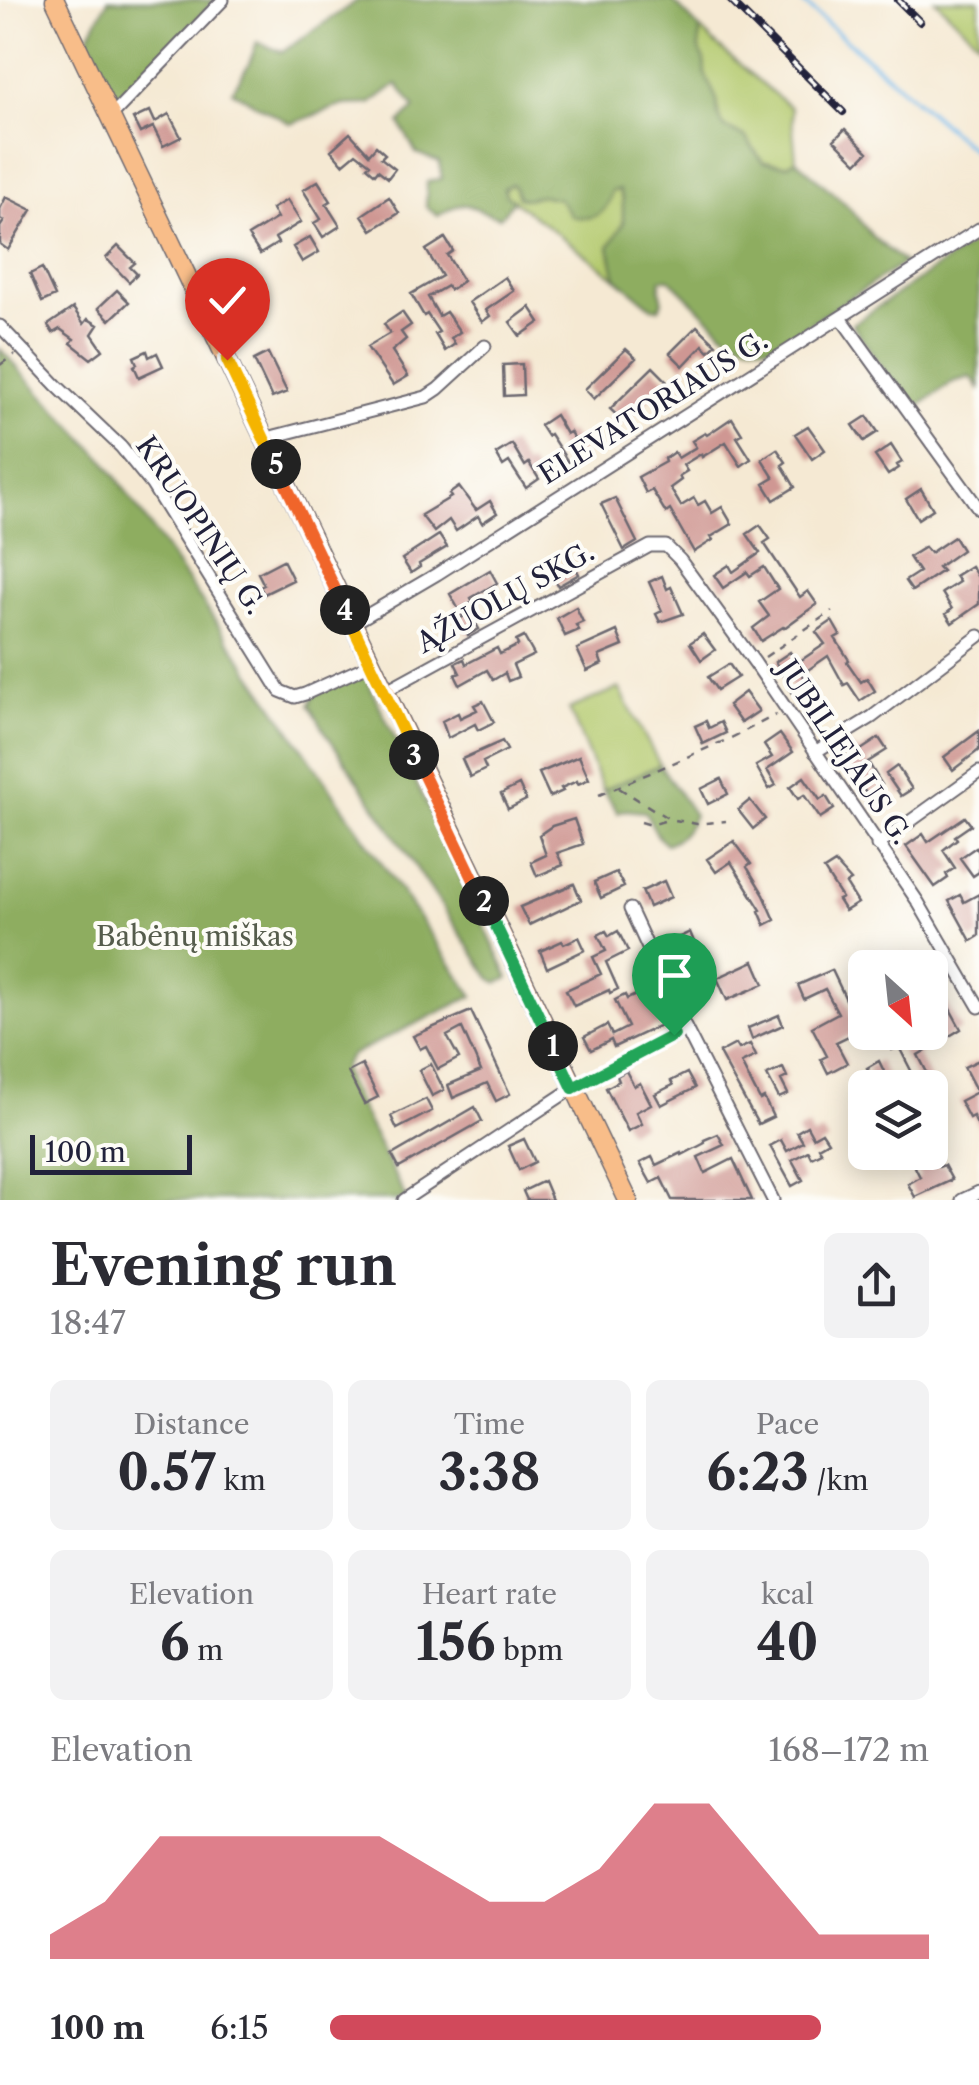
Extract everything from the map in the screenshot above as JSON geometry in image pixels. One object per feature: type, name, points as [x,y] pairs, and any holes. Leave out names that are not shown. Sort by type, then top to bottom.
[{"type":"main road","points":[[55,0],[628,1200]]},
{"type":"street","points":[[110,117],[223,0]]},
{"type":"street","name":"ELEVATORIAUS G.","points":[[352,624],[438,574],[979,228]]},
{"type":"street","points":[[840,318],[979,509]]},
{"type":"street","name":"KRUOPINIŲ G.","points":[[0,326],[121,447],[152,485],[280,691],[295,697],[371,664]]},
{"type":"street","points":[[265,441],[426,396],[485,346]]},
{"type":"street","name":"JUBILIEJAUS G.","points":[[650,546],[666,546],[680,560],[755,664],[938,932],[979,1007]]},
{"type":"street","name":"ĄŽUOLŲ SKG.","points":[[383,692],[650,546]]},
{"type":"street","points":[[815,752],[872,717],[979,636]]},
{"type":"street","points":[[877,845],[979,772]]},
{"type":"street","points":[[630,909],[686,1029],[774,1200]]},
{"type":"street","points":[[404,1200],[573,1088],[686,1029]]},
{"type":"street","points":[[962,1200],[979,1192]]},
{"type":"path","points":[[0,365],[21,349]]},
{"type":"path","points":[[755,664],[832,611]]},
{"type":"path","points":[[599,795],[786,710]]},
{"type":"path","points":[[618,788],[669,819],[697,824],[726,821]]},
{"type":"path","points":[[640,822],[652,825],[669,819]]},
{"type":"green space","points":[[108,0],[215,0],[117,105],[86,41]]},
{"type":"green space","points":[[358,0],[672,0],[700,29],[699,48],[705,74],[724,127],[745,137],[763,162],[787,165],[796,160],[904,263],[770,346],[745,343],[723,332],[670,279],[661,279],[663,301],[659,309],[616,278],[609,247],[623,224],[619,190],[612,191],[603,211],[586,218],[571,216],[559,199],[541,195],[518,197],[511,184],[504,188],[514,200],[500,217],[463,205],[438,216],[426,207],[427,182],[442,179],[439,162],[416,153],[400,123],[415,108],[397,84],[370,104],[343,105],[291,124],[232,91],[257,42],[282,52]]},
{"type":"green space","points":[[935,0],[979,0],[979,42]]},
{"type":"green space","points":[[700,29],[791,108],[796,160],[787,165],[763,162],[745,137],[724,127],[705,74],[699,48]]},
{"type":"green space","points":[[511,184],[560,199],[619,190],[623,225],[609,247],[616,278],[506,195],[504,188]]},
{"type":"green space","points":[[979,239],[979,389],[971,377],[953,382],[912,411],[852,324]]},
{"type":"green space","name":"Babėnų miškas","points":[[0,349],[106,462],[473,996],[351,1055],[343,1067],[407,1200],[0,1200]]},
{"type":"green space","points":[[363,671],[509,978],[498,983],[490,978],[310,705],[314,695]]},
{"type":"green space","points":[[619,688],[660,765],[603,790],[569,709]]},
{"type":"green space","points":[[660,765],[694,815],[683,833],[666,844],[645,812],[618,813],[603,790]]},
{"type":"building","points":[[150,111],[155,122],[169,114],[181,137],[163,146],[153,127],[140,133],[133,119]]},
{"type":"building","points":[[845,129],[868,152],[857,163],[834,140]]},
{"type":"building","points":[[350,133],[369,154],[376,146],[385,154],[381,158],[395,169],[388,178],[378,170],[375,174],[367,167],[370,164],[356,153],[343,164],[331,150]]},
{"type":"building","points":[[318,181],[340,226],[323,237],[314,223],[321,219],[303,190]]},
{"type":"building","points":[[6,197],[32,210],[8,250],[0,244],[4,221],[0,219],[0,209]]},
{"type":"building","points":[[389,197],[399,213],[372,230],[362,215]]},
{"type":"building","points":[[287,200],[301,222],[275,238],[278,243],[260,254],[248,236],[277,218],[272,209]]},
{"type":"building","points":[[310,237],[319,252],[302,262],[293,247]]},
{"type":"building","points":[[445,238],[453,251],[447,255],[463,281],[428,297],[439,316],[446,312],[460,332],[451,338],[455,344],[445,351],[435,334],[439,332],[411,294],[442,276],[426,250]]},
{"type":"building","points":[[118,246],[135,263],[130,267],[137,274],[129,282],[106,258]]},
{"type":"building","points":[[42,268],[55,296],[42,302],[30,274]]},
{"type":"building","points":[[505,277],[514,291],[486,310],[490,316],[482,322],[469,302]]},
{"type":"building","points":[[117,290],[129,302],[110,320],[98,308]]},
{"type":"building","points":[[530,307],[540,322],[520,336],[510,322]]},
{"type":"building","points":[[73,308],[84,324],[88,319],[98,325],[92,334],[103,350],[91,359],[71,343],[74,339],[60,329],[53,333],[48,325]]},
{"type":"building","points":[[402,312],[411,325],[401,332],[406,339],[392,351],[408,376],[393,385],[367,347],[390,333],[384,324]]},
{"type":"building","points":[[697,326],[716,344],[709,351],[703,345],[683,366],[670,353]]},
{"type":"building","points":[[626,349],[636,358],[594,399],[585,389]]},
{"type":"building","points":[[147,351],[149,357],[157,353],[163,366],[139,377],[134,357]]},
{"type":"building","points":[[268,353],[287,392],[272,398],[254,360]]},
{"type":"building","points":[[522,364],[523,395],[504,396],[503,365]]},
{"type":"building","points":[[653,367],[667,381],[624,422],[610,409]]},
{"type":"building","points":[[555,415],[583,453],[568,462],[540,425]]},
{"type":"building","points":[[867,416],[878,432],[864,441],[853,425]]},
{"type":"building","points":[[732,418],[742,434],[737,437],[751,459],[741,466],[726,442],[683,465],[687,471],[670,488],[681,506],[694,498],[698,505],[705,501],[712,513],[722,507],[732,524],[694,552],[670,510],[666,513],[652,490],[646,493],[638,477],[665,462],[674,452],[678,458],[696,447],[692,441]]},
{"type":"building","points":[[808,426],[825,450],[812,459],[795,434]]},
{"type":"building","points":[[512,444],[525,466],[529,463],[539,479],[526,488],[509,462],[503,466],[496,454]]},
{"type":"building","points":[[891,445],[902,462],[888,475],[875,456]]},
{"type":"building","points":[[777,449],[795,487],[774,500],[764,484],[774,478],[762,459]]},
{"type":"building","points":[[459,487],[476,510],[490,501],[497,513],[482,523],[478,516],[456,531],[449,520],[434,532],[421,515],[451,497],[449,494]]},
{"type":"building","points":[[921,489],[933,509],[918,519],[906,499]]},
{"type":"building","points":[[615,498],[637,542],[624,550],[601,504]]},
{"type":"building","points":[[760,525],[770,539],[764,543],[800,597],[808,591],[817,604],[761,641],[753,628],[769,616],[759,602],[778,589],[764,567],[750,576],[747,572],[723,588],[714,575],[729,565],[733,572],[760,553],[747,534]]},
{"type":"building","points":[[439,535],[447,547],[411,573],[402,559]]},
{"type":"building","points":[[954,537],[962,550],[938,567],[942,571],[912,591],[905,581],[919,572],[909,557],[925,547],[930,553]]},
{"type":"building","points":[[283,560],[293,580],[264,594],[258,573]]},
{"type":"building","points":[[572,561],[579,574],[558,586],[551,572]]},
{"type":"building","points":[[971,566],[979,579],[979,604],[952,623],[946,614],[952,609],[942,593],[959,582],[955,576]]},
{"type":"building","points":[[490,570],[497,583],[471,598],[473,602],[466,606],[479,629],[468,635],[450,594]]},
{"type":"building","points":[[662,576],[683,614],[660,622],[656,614],[662,611],[649,582]]},
{"type":"building","points":[[576,607],[583,622],[576,625],[579,630],[565,636],[557,618]]},
{"type":"building","points":[[832,621],[840,635],[835,638],[847,662],[861,682],[867,678],[875,691],[860,701],[848,683],[844,685],[828,656],[802,674],[814,693],[799,703],[775,662],[790,652],[797,663],[825,644],[816,632]]},
{"type":"building","points":[[617,631],[623,646],[599,656],[602,664],[587,671],[577,649]]},
{"type":"building","points":[[703,634],[715,650],[701,660],[690,643]]},
{"type":"building","points":[[524,637],[534,655],[513,665],[518,677],[508,681],[505,673],[493,680],[487,670],[460,685],[455,663],[464,659],[466,664],[497,648],[500,654],[518,645],[516,641]]},
{"type":"building","points":[[729,664],[738,677],[717,690],[708,677]]},
{"type":"building","points":[[745,692],[759,711],[741,723],[728,705]]},
{"type":"building","points":[[483,701],[494,722],[478,730],[475,724],[448,738],[442,721],[477,710],[474,705]]},
{"type":"building","points":[[706,721],[709,728],[721,722],[726,733],[703,744],[695,726]]},
{"type":"building","points":[[979,731],[979,750],[953,770],[944,757]]},
{"type":"building","points":[[780,734],[793,752],[767,770],[776,785],[769,789],[756,766],[772,757],[764,745]]},
{"type":"building","points":[[879,738],[887,750],[868,762],[882,785],[867,795],[842,755],[853,747],[856,752],[861,750]]},
{"type":"building","points":[[502,741],[507,750],[483,762],[486,769],[470,777],[462,759]]},
{"type":"building","points":[[579,756],[589,779],[561,788],[563,791],[550,797],[539,773]]},
{"type":"building","points":[[897,766],[912,789],[901,796],[886,774]]},
{"type":"building","points":[[804,777],[820,800],[826,796],[834,809],[820,818],[804,795],[798,799],[790,787]]},
{"type":"building","points":[[721,779],[728,794],[708,804],[701,789]]},
{"type":"building","points":[[519,785],[526,800],[508,809],[501,794]]},
{"type":"building","points":[[750,800],[765,819],[753,829],[738,810]]},
{"type":"building","points":[[965,817],[971,825],[943,850],[955,868],[935,887],[906,846],[923,834],[928,842]]},
{"type":"building","points":[[574,819],[583,844],[557,853],[563,865],[537,876],[531,862],[546,855],[539,835]]},
{"type":"building","points":[[734,841],[751,864],[747,867],[775,920],[765,925],[761,910],[731,862],[716,872],[707,859]]},
{"type":"building","points":[[976,847],[979,872],[973,876],[960,858]]},
{"type":"building","points":[[835,863],[851,881],[846,884],[858,903],[845,911],[838,900],[842,898],[824,870]]},
{"type":"building","points":[[616,872],[624,887],[601,898],[594,882]]},
{"type":"building","points":[[664,881],[671,897],[649,907],[642,891]]},
{"type":"building","points":[[574,884],[581,900],[529,925],[520,907]]},
{"type":"building","points":[[979,894],[979,936],[971,941],[949,901],[960,895],[964,902]]},
{"type":"building","points":[[606,931],[609,936],[618,931],[628,951],[606,962],[618,989],[574,1006],[566,990],[601,974],[593,957],[606,951],[598,935]]},
{"type":"building","points":[[690,932],[697,949],[675,959],[667,943]]},
{"type":"building","points":[[579,937],[585,950],[547,968],[540,951]]},
{"type":"building","points":[[754,961],[764,984],[727,1000],[717,978]]},
{"type":"building","points":[[832,970],[848,1004],[848,1036],[836,1042],[847,1063],[828,1073],[821,1059],[827,1056],[812,1027],[838,1013],[825,989],[804,999],[798,985]]},
{"type":"building","points":[[645,991],[661,1025],[614,1047],[611,1040],[591,1050],[584,1037],[607,1025],[612,1035],[628,1027],[615,1000]]},
{"type":"building","points":[[948,1005],[961,1029],[948,1037]]},
{"type":"building","points":[[471,1011],[510,1094],[496,1101],[487,1083],[453,1098],[448,1085],[481,1071],[462,1028],[447,1036],[459,1058],[438,1069],[426,1046],[420,1049],[413,1036]]},
{"type":"building","points":[[779,1015],[783,1025],[752,1039],[748,1028]]},
{"type":"building","points":[[736,1044],[739,1049],[750,1044],[756,1056],[741,1063],[773,1117],[758,1124],[719,1053]]},
{"type":"building","points":[[901,1050],[926,1050],[918,1055],[926,1070],[911,1070]]},
{"type":"building","points":[[979,1060],[979,1129],[960,1101],[977,1092],[964,1067]]},
{"type":"building","points":[[879,1061],[883,1070],[868,1070]]},
{"type":"building","points":[[431,1064],[444,1090],[432,1096],[419,1070]]},
{"type":"building","points":[[362,1065],[378,1097],[364,1104],[348,1072]]},
{"type":"building","points":[[783,1068],[787,1077],[781,1080],[788,1094],[779,1098],[767,1075]]},
{"type":"building","points":[[626,1071],[634,1086],[640,1083],[651,1104],[636,1112],[642,1124],[628,1131],[606,1088],[619,1081],[617,1076]]},
{"type":"building","points":[[687,1073],[695,1088],[661,1105],[655,1094]]},
{"type":"building","points":[[426,1099],[432,1111],[397,1129],[391,1116]]},
{"type":"building","points":[[475,1107],[482,1121],[399,1168],[392,1155]]},
{"type":"building","points":[[807,1126],[813,1137],[822,1132],[828,1141],[818,1147],[821,1152],[811,1157],[808,1151],[792,1160],[803,1180],[792,1186],[770,1146],[781,1140],[787,1151],[803,1142],[797,1132]]},
{"type":"building","points":[[718,1134],[724,1145],[698,1157],[705,1173],[733,1159],[752,1200],[672,1200],[661,1178],[651,1183],[640,1163],[652,1157],[656,1165]]},
{"type":"building","points":[[524,1139],[535,1162],[519,1170],[508,1146]]},
{"type":"building","points":[[916,1170],[947,1170],[952,1180],[915,1197],[908,1184],[920,1177]]},
{"type":"building","points":[[544,1181],[552,1200],[527,1200],[523,1191]]},
{"type":"waterway","points":[[800,0],[979,155]]},
{"type":"railway","points":[[730,0],[843,112]]},
{"type":"railway","points":[[898,0],[920,22]]},
{"type":"route","points":[[227,360],[573,1088],[674,1035]]}]
